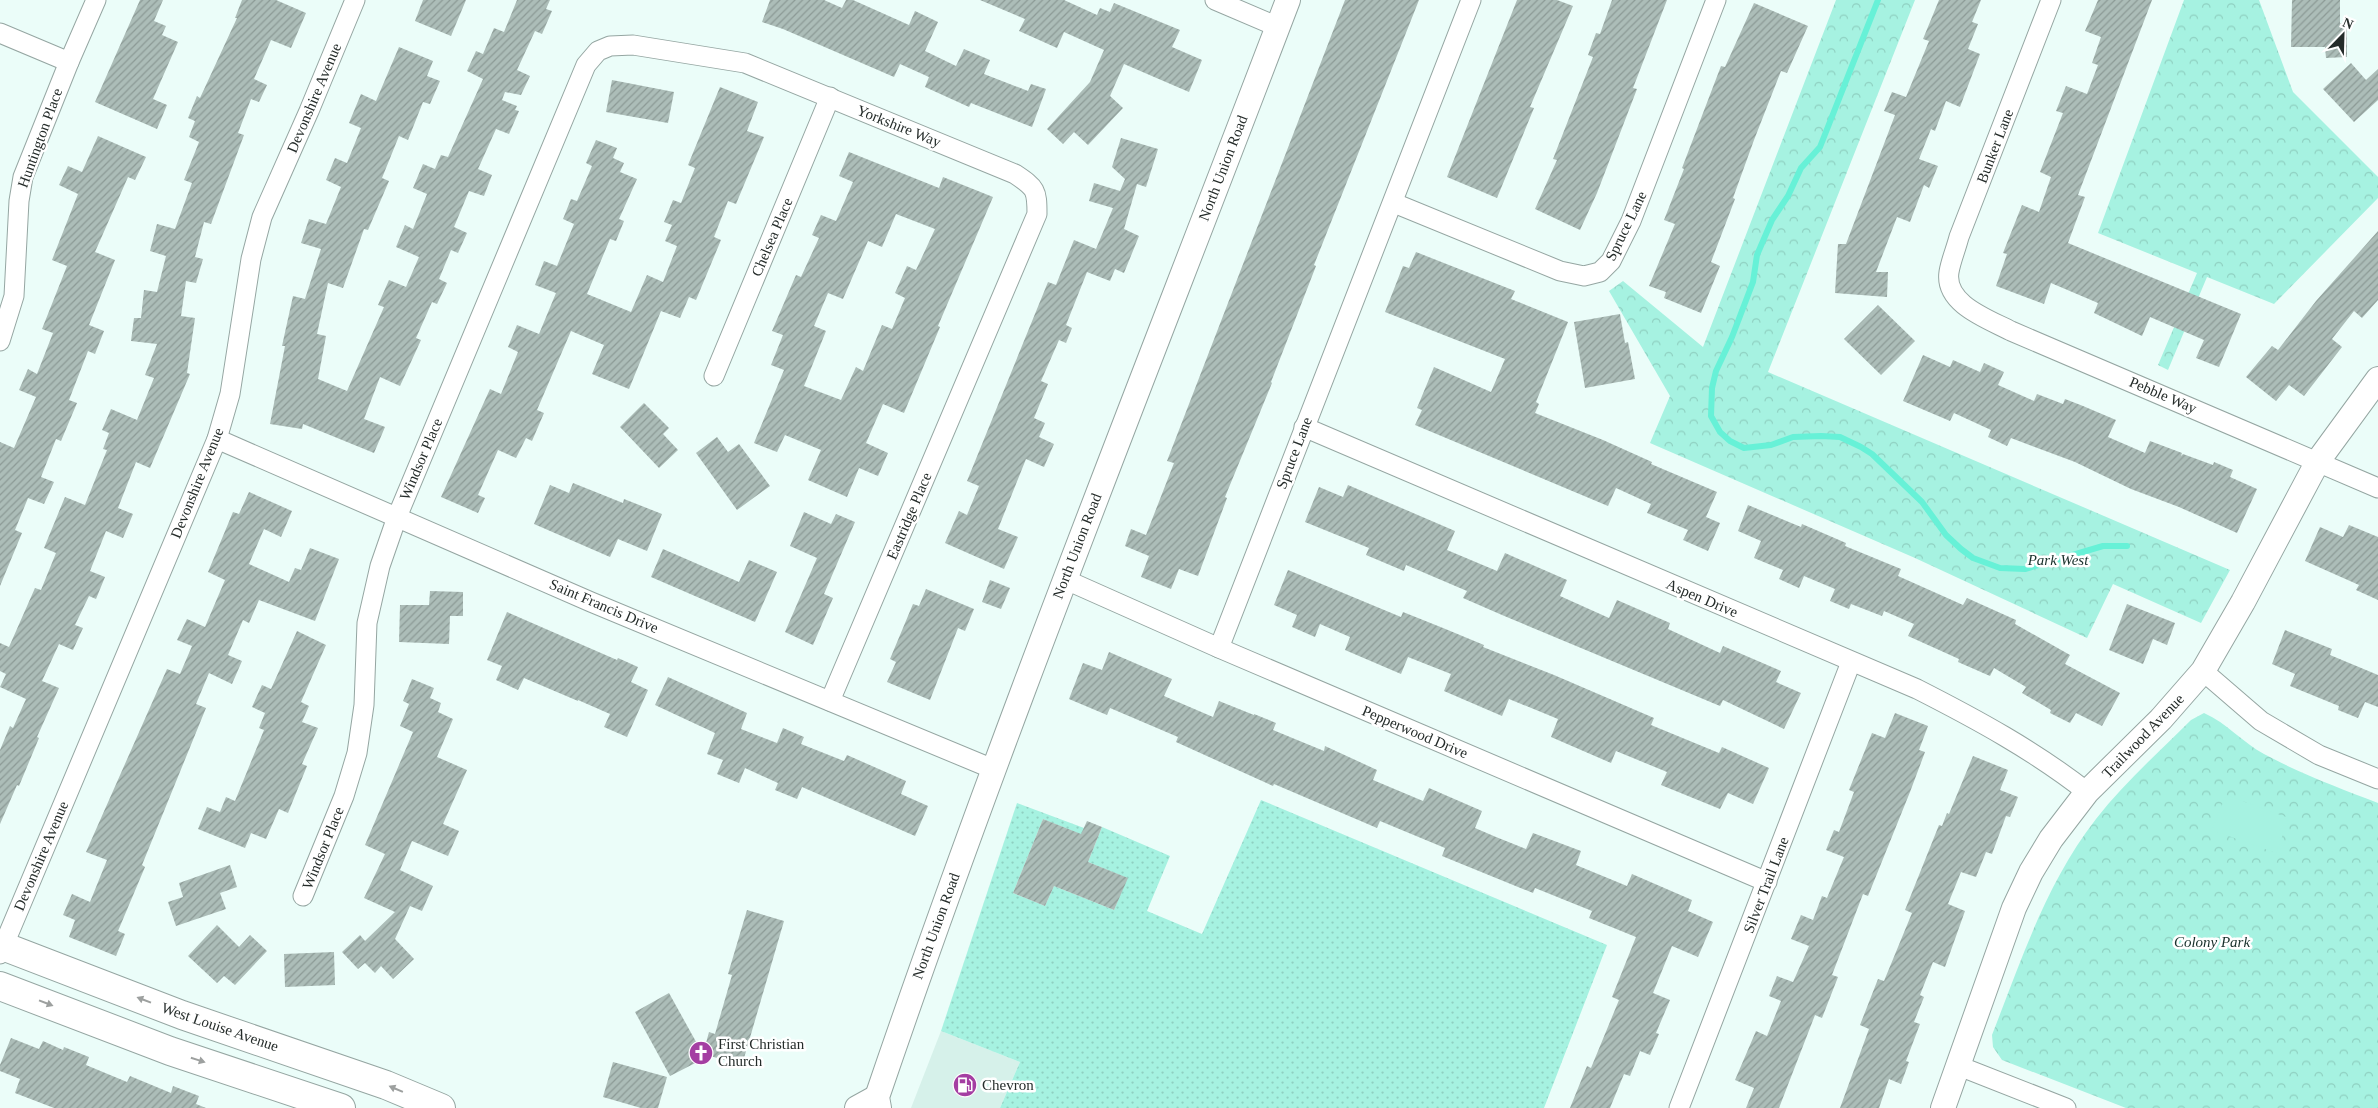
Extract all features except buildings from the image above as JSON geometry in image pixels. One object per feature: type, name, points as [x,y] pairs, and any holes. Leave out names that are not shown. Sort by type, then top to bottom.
[{"type":"main road","name":"West Louise Avenue","points":[[1,948],[182,1015],[386,1085],[441,1108]]},
{"type":"main road","points":[[0,986],[170,1051],[341,1108]]},
{"type":"street","name":"Huntington Place","points":[[0,341],[14,296],[19,201],[23,177],[96,0]]},
{"type":"street","name":"Devonshire Avenue","points":[[1,948],[217,439],[230,394],[250,259],[262,217],[310,111],[355,0]]},
{"type":"street","points":[[1215,0],[1278,27]]},
{"type":"street","name":"North Union Road","points":[[871,1104],[1064,579],[1288,0]]},
{"type":"street","name":"Spruce Lane","points":[[1219,648],[1304,426],[1394,203],[1471,0]]},
{"type":"street","name":"Spruce Lane","points":[[1394,203],[1560,270],[1584,276],[1600,272],[1611,261],[1631,221],[1716,0]]},
{"type":"street","name":"Bunker Lane","points":[[1954,294],[1949,274],[1960,238],[2052,0]]},
{"type":"street","points":[[0,33],[69,62]]},
{"type":"street","name":"Yorkshire Way","points":[[610,46],[633,45],[745,63],[1016,174],[1033,186],[1037,194],[1038,214],[988,331]]},
{"type":"street","name":"Windsor Place","points":[[303,896],[344,796],[357,754],[364,705],[367,622],[380,566],[397,517],[586,65],[598,51],[610,46]]},
{"type":"street","name":"Chelsea Place","points":[[714,376],[830,97]]},
{"type":"street","name":"Pebble Way","points":[[1954,294],[1969,309],[2011,331],[2378,488]]},
{"type":"street","name":"Eastridge Place","points":[[830,701],[988,331]]},
{"type":"street","name":"Trailwood Avenue","points":[[1943,1108],[2014,908],[2031,872],[2050,839],[2087,792],[2162,719],[2203,671],[2243,602],[2318,461],[2378,380]]},
{"type":"street","name":"Aspen Drive","points":[[1304,426],[1917,689],[1980,721],[2070,778],[2087,792]]},
{"type":"street","name":"Saint Francis Drive","points":[[217,439],[583,598],[993,769]]},
{"type":"street","name":"Pepperwood Drive","points":[[1064,579],[1219,648],[1767,882]]},
{"type":"street","name":"Silver Trail Lane","points":[[1680,1108],[1851,662]]},
{"type":"street","points":[[2203,671],[2262,721],[2319,755],[2378,779]]},
{"type":"street","points":[[1959,1066],[2066,1108]]},
{"type":"shaded area","name":"Chevron","points":[[941,1031],[1020,1062],[1000,1108],[911,1108]]},
{"type":"green space","name":"Park West","points":[[1836,0],[1915,0],[1768,372],[2230,570],[2201,623],[2113,584],[2087,638],[1915,558],[1650,443],[1670,396],[1609,291],[1623,281],[1703,347]]},
{"type":"green space","points":[[2184,0],[2259,0],[2293,92],[2378,177],[2378,198],[2274,304],[2207,277],[2168,370],[2158,365],[2197,273],[2098,233]]},
{"type":"green space","name":"Colony Park","points":[[2204,713],[2220,722],[2256,749],[2278,761],[2378,803],[2378,1108],[2126,1108],[2002,1060],[1993,1047],[1992,1035],[2024,951],[2049,896],[2078,844],[2096,819],[2130,780],[2191,720]]},
{"type":"green space","points":[[2226,795],[2289,818],[2276,853],[2212,830]]},
{"type":"green space","points":[[1261,800],[1607,945],[1544,1108],[1000,1108],[1020,1062],[941,1031],[1017,803],[1084,828],[1082,835],[1043,819],[1013,893],[1045,906],[1054,886],[1114,910],[1127,878],[1088,862],[1102,827],[1170,856],[1147,911],[1202,934]]},
{"type":"waterway","points":[[1878,0],[1820,147],[1801,168],[1788,196],[1772,220],[1757,255],[1753,282],[1732,337],[1716,371],[1712,388],[1711,416],[1720,432],[1730,441],[1744,448],[1771,445],[1793,437],[1821,436],[1840,437],[1861,447],[1872,454],[1922,502],[1946,535],[1961,549],[1973,558],[2000,568],[2025,569],[2103,546],[2127,546]]},
{"type":"place","name":"First Christian Church","points":[[701,1053]]},
{"type":"place","name":"Chevron","points":[[965,1085]]}]
